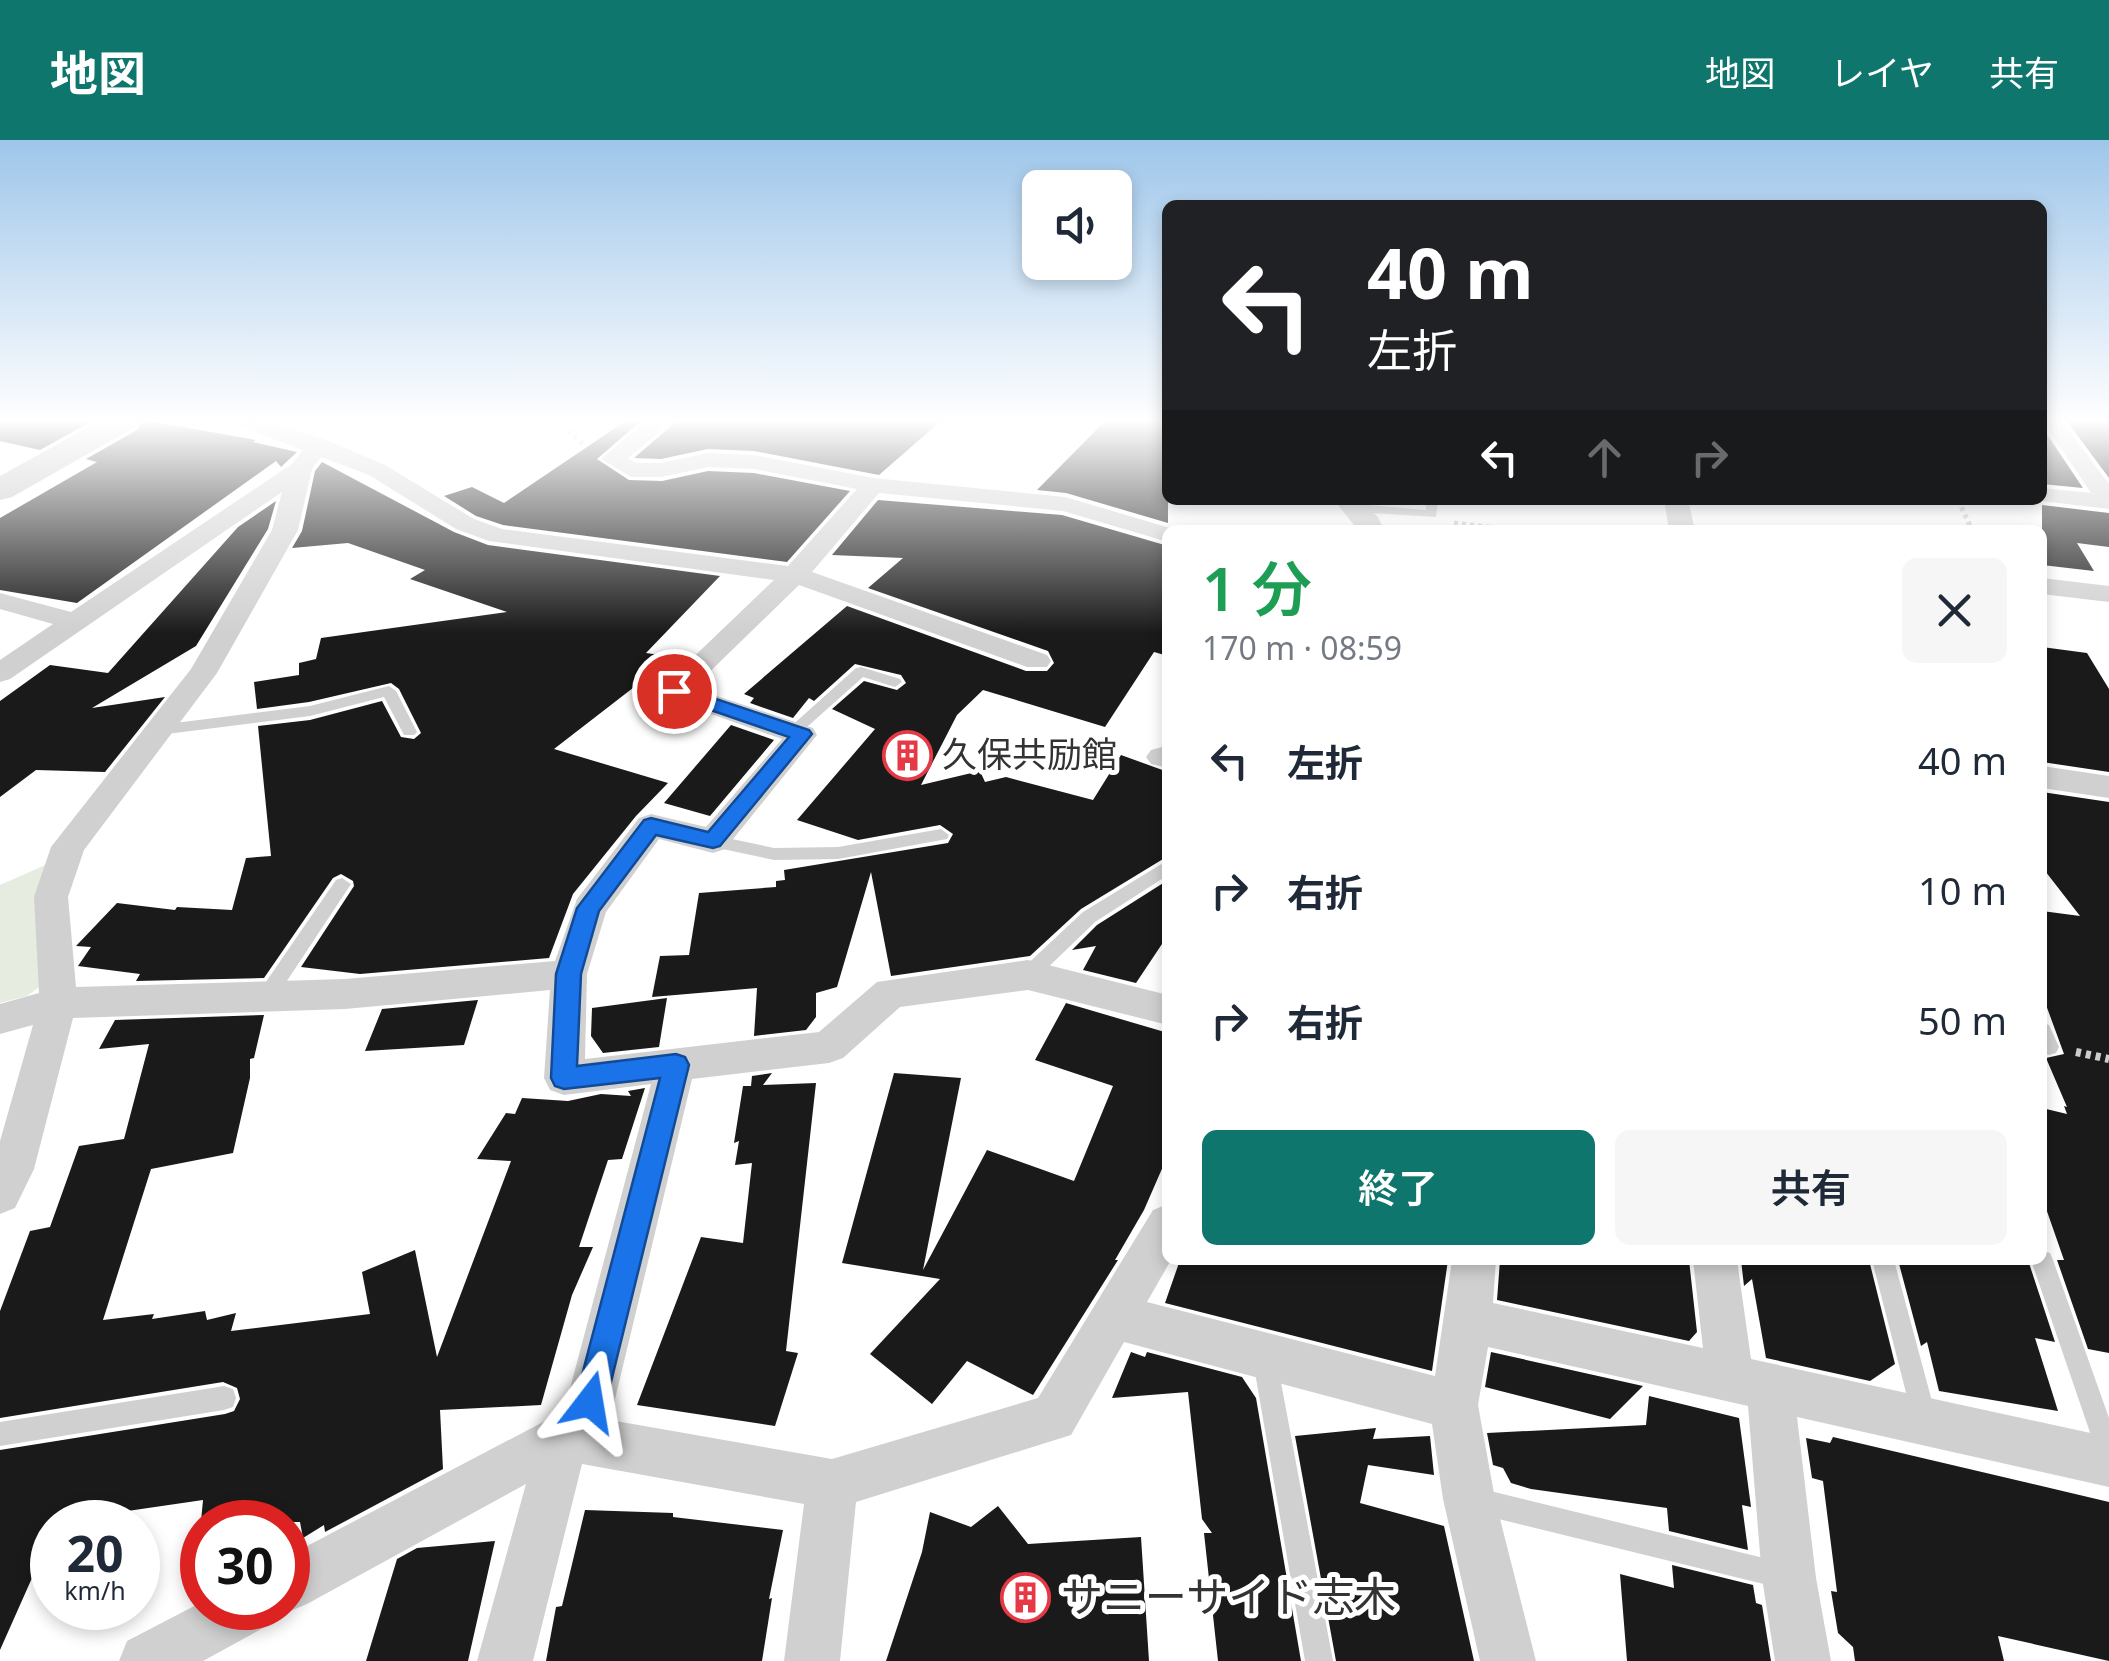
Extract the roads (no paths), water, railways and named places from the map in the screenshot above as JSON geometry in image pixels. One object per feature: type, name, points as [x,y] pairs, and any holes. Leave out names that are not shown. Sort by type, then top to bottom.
[{"type":"street","points":[[0,673],[261,491]]},
{"type":"street","points":[[0,1194],[14,1168],[58,1003],[51,897],[68,847],[204,673],[285,530],[298,491]]},
{"type":"street","points":[[411,491],[465,524],[498,536],[796,576],[1037,661]]},
{"type":"street","points":[[869,491],[796,576],[674,691],[802,734],[713,841],[651,826],[588,908],[568,974],[564,1078],[830,1047],[890,992],[1028,975],[1162,1008]]},
{"type":"street","points":[[934,491],[1065,504],[1162,534]]},
{"type":"street","points":[[2047,496],[2109,502]]},
{"type":"street","points":[[1352,505],[1370,525]]},
{"type":"street","points":[[2047,587],[2109,594]]},
{"type":"street","points":[[0,601],[76,622]]},
{"type":"street","points":[[2047,778],[2109,787]]},
{"type":"street","points":[[0,1019],[58,1003],[345,994],[568,974]]},
{"type":"street","points":[[504,1661],[572,1438],[676,1065]]},
{"type":"street","points":[[310,1574],[572,1438],[832,1484],[1054,1418],[1162,1235]]},
{"type":"street","points":[[1474,1265],[1469,1320],[1454,1404],[1469,1498],[1508,1661]]},
{"type":"street","points":[[1717,1265],[1750,1383],[1803,1661]]},
{"type":"street","points":[[1115,1317],[1454,1404]]},
{"type":"street","points":[[1469,1320],[2109,1462]]},
{"type":"street","points":[[812,1661],[832,1484]]},
{"type":"street","points":[[146,1661],[204,1630]]},
{"type":"lane","points":[[1378,505],[1432,507]]},
{"type":"lane","points":[[793,732],[861,671],[895,682]]},
{"type":"lane","points":[[160,730],[310,712],[389,691],[410,732]]},
{"type":"lane","points":[[713,841],[774,854],[838,853],[941,835]]},
{"type":"lane","points":[[1028,975],[1089,917],[1162,870]]},
{"type":"lane","points":[[266,997],[342,884]]},
{"type":"lane","points":[[1885,1265],[1926,1421]]},
{"type":"lane","points":[[2044,1265],[2109,1452]]},
{"type":"lane","points":[[1264,1355],[1319,1661]]},
{"type":"lane","points":[[0,1434],[224,1398]]},
{"type":"lane","points":[[1469,1498],[1790,1578]]},
{"type":"place","name":"久保共励館","points":[[907,755]]},
{"type":"place","name":"サニーサイド志木","points":[[1026,1597]]}]
